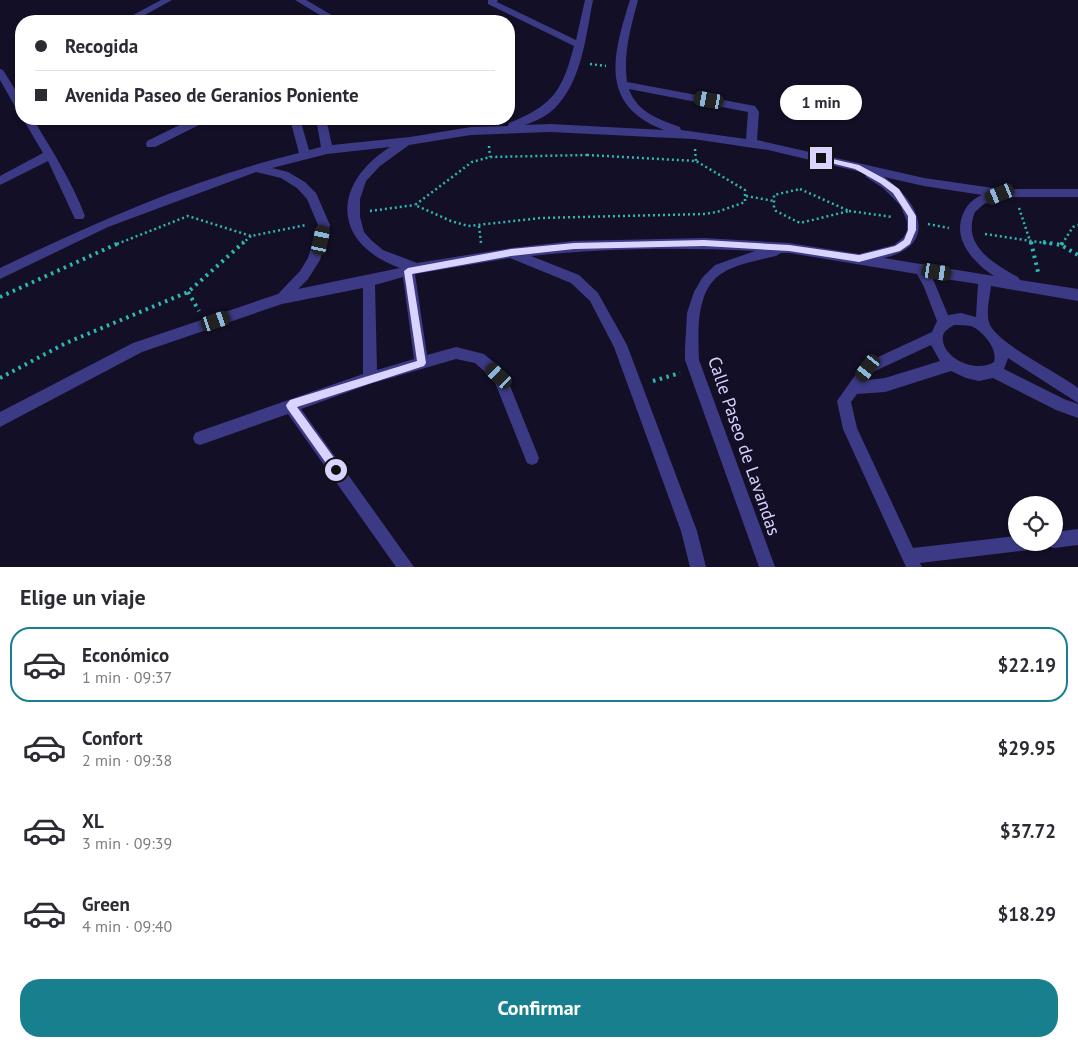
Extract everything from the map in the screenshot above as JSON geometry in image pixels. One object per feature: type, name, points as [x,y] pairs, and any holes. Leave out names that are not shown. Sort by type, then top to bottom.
[{"type":"street","points":[[139,15],[168,0]]},
{"type":"street","points":[[299,0],[326,15]]},
{"type":"street","points":[[515,125],[533,118],[553,104],[565,87],[579,45],[589,0]]},
{"type":"street","points":[[634,0],[619,67],[622,90],[635,110],[656,123],[685,134]]},
{"type":"street","points":[[491,1],[579,45]]},
{"type":"street","points":[[0,72],[15,97]]},
{"type":"street","points":[[621,84],[751,109],[754,112],[751,143]]},
{"type":"street","points":[[32,125],[50,155],[79,216]]},
{"type":"street","points":[[151,144],[189,125]]},
{"type":"street","points":[[297,125],[305,154]]},
{"type":"street","points":[[322,125],[327,150]]},
{"type":"street","points":[[502,130],[515,125]]},
{"type":"street","points":[[0,274],[104,224],[257,167],[327,150],[410,141],[463,132],[550,128],[685,134],[751,143],[924,182],[1000,194],[1078,193]]},
{"type":"street","points":[[410,141],[385,154],[368,169],[358,185],[353,199],[354,218],[360,236],[378,252],[413,270]]},
{"type":"street","points":[[0,182],[50,155]]},
{"type":"street","points":[[257,167],[284,175],[301,185],[312,196],[324,225],[314,260],[304,275],[282,298]]},
{"type":"street","points":[[857,167],[883,181],[896,191],[912,216],[912,230],[907,242],[897,248],[859,259]]},
{"type":"street","points":[[1000,194],[978,202],[969,211],[964,225],[966,238],[971,248],[985,262],[999,273],[1025,286]]},
{"type":"street","points":[[0,420],[138,347],[282,298],[369,281],[413,270],[511,252],[574,246],[704,243],[789,248],[1078,295]]},
{"type":"street","name":"Calle Paseo de Lavandas","points":[[767,567],[692,360],[691,326],[697,297],[714,271],[740,260],[789,248]]},
{"type":"street","points":[[511,252],[575,279],[594,297],[620,345],[689,531],[698,567]]},
{"type":"street","points":[[921,269],[930,285],[944,322]]},
{"type":"street","points":[[413,270],[421,363]]},
{"type":"street","points":[[984,328],[982,312],[985,279]]},
{"type":"street","points":[[369,281],[370,378]]},
{"type":"street","points":[[952,319],[963,319],[984,328],[999,345],[1002,355],[1000,364],[994,370],[986,374],[963,371],[952,364],[941,351],[936,336],[938,328],[944,322],[952,319]]},
{"type":"street","points":[[936,336],[868,368],[844,401],[850,429],[911,562],[1008,546]]},
{"type":"street","points":[[999,345],[1078,396]]},
{"type":"street","points":[[200,438],[370,378],[456,353],[479,358],[499,376],[532,458]]},
{"type":"street","points":[[853,388],[885,384],[952,364]]},
{"type":"street","points":[[994,370],[1061,405],[1078,411]]},
{"type":"street","points":[[290,405],[406,567]]},
{"type":"street","points":[[1063,539],[1078,537]]},
{"type":"path","points":[[573,62],[619,67]]},
{"type":"path","points":[[586,155],[696,161],[745,190],[746,196],[745,202],[717,212],[704,214],[541,218],[479,226],[468,226],[451,221],[415,205],[472,162],[490,157],[586,155]]},
{"type":"path","points":[[800,189],[849,210],[800,223],[776,211],[774,201],[774,195],[800,189]]},
{"type":"path","points":[[1013,193],[1030,240],[1043,289]]},
{"type":"path","points":[[746,196],[774,201]]},
{"type":"path","points":[[0,296],[101,250],[188,216],[252,236],[188,292],[66,343],[0,378]]},
{"type":"path","points":[[1078,225],[1074,227],[1061,244],[1078,255]]},
{"type":"path","points":[[635,387],[695,368]]},
{"type":"route","points":[[336,470],[290,405],[421,363],[408,271],[511,252],[574,246],[704,243],[789,248],[859,259],[897,248],[907,242],[912,230],[912,216],[907,205],[896,191],[883,181],[857,167],[821,158]]}]
